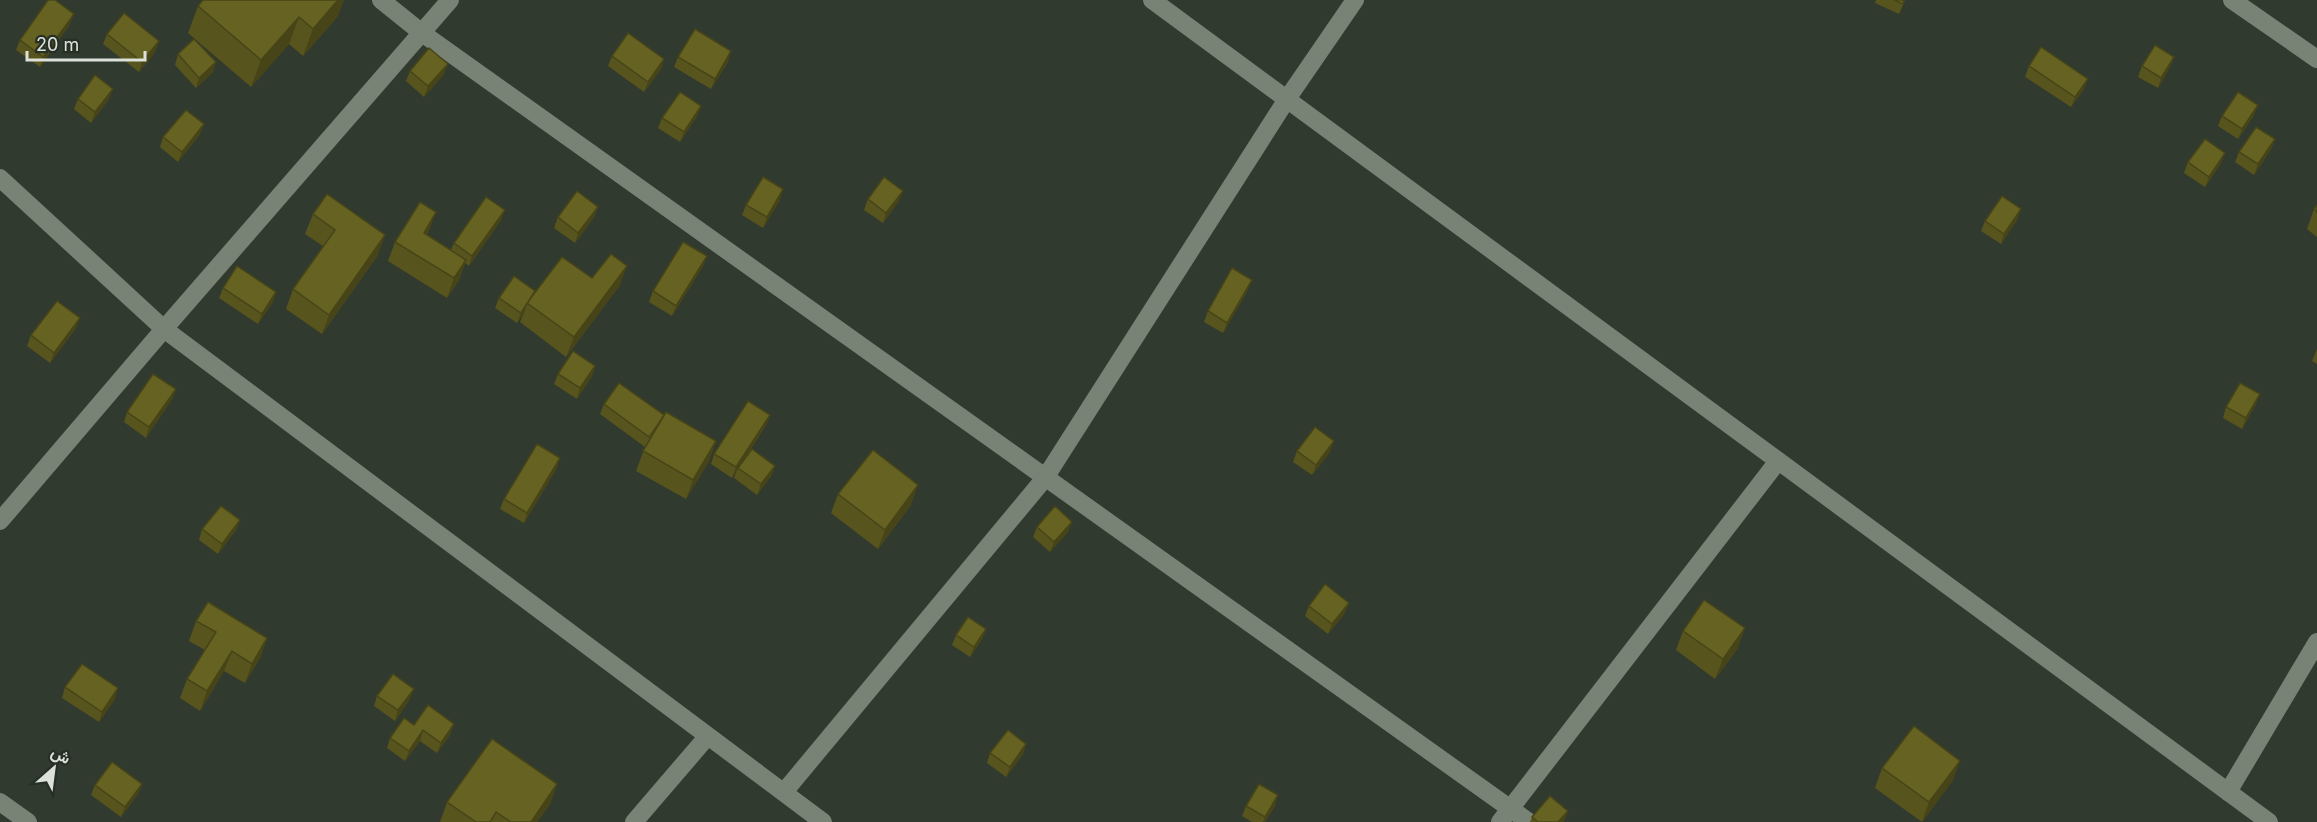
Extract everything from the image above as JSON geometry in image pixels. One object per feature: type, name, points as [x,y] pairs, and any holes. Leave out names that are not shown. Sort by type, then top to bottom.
[{"type":"street","points":[[381,0],[422,33],[1045,478],[1506,816],[1528,822]]},
{"type":"street","points":[[0,521],[164,328],[450,0]]},
{"type":"street","points":[[1152,0],[2268,822]]},
{"type":"street","points":[[784,792],[1045,478],[1287,99],[1355,0]]},
{"type":"street","points":[[2232,0],[2317,59]]},
{"type":"street","points":[[0,178],[164,328],[823,822]]},
{"type":"street","points":[[1506,816],[1778,461]]},
{"type":"street","points":[[2228,792],[2317,642]]},
{"type":"street","points":[[634,822],[707,737]]},
{"type":"street","points":[[0,802],[28,822]]},
{"type":"building","points":[[48,0],[55,0],[74,14],[43,57],[20,40]]},
{"type":"building","points":[[203,0],[338,0],[313,29],[299,17],[261,60],[198,6]]},
{"type":"building","points":[[124,13],[159,41],[142,62],[107,34]]},
{"type":"building","points":[[695,29],[731,51],[715,79],[678,57]]},
{"type":"building","points":[[628,33],[664,59],[648,82],[612,56]]},
{"type":"building","points":[[194,39],[216,62],[199,78],[178,54]]},
{"type":"building","points":[[2155,45],[2174,57],[2161,78],[2142,66]]},
{"type":"building","points":[[2041,47],[2088,79],[2075,97],[2029,66]]},
{"type":"building","points":[[429,48],[448,64],[428,86],[410,71]]},
{"type":"building","points":[[95,75],[113,89],[95,112],[78,99]]},
{"type":"building","points":[[680,92],[701,106],[684,132],[662,118]]},
{"type":"building","points":[[2238,92],[2258,105],[2242,129],[2222,116]]},
{"type":"building","points":[[186,110],[204,124],[182,152],[163,137]]},
{"type":"building","points":[[2256,127],[2275,139],[2258,164],[2239,152]]},
{"type":"building","points":[[2205,139],[2225,153],[2209,177],[2188,162]]},
{"type":"building","points":[[763,177],[783,189],[767,217],[746,205]]},
{"type":"building","points":[[884,177],[903,191],[886,213],[868,199]]},
{"type":"building","points":[[577,191],[598,207],[578,233],[558,217]]},
{"type":"building","points":[[327,194],[385,235],[329,315],[293,289],[335,230],[313,214]]},
{"type":"building","points":[[2002,196],[2021,209],[2004,234],[1985,221]]},
{"type":"building","points":[[486,197],[505,210],[472,256],[454,243]]},
{"type":"building","points":[[420,202],[436,212],[424,233],[466,260],[454,278],[395,242]]},
{"type":"building","points":[[683,242],[707,256],[676,306],[653,291]]},
{"type":"building","points":[[611,254],[627,266],[574,337],[527,303],[562,257],[592,278]]},
{"type":"building","points":[[237,266],[276,292],[262,314],[223,288]]},
{"type":"building","points":[[1232,268],[1252,280],[1227,323],[1208,311]]},
{"type":"building","points":[[514,276],[535,291],[521,313],[499,298]]},
{"type":"building","points":[[57,301],[80,318],[54,353],[31,335]]},
{"type":"building","points":[[573,351],[595,366],[580,388],[558,374]]},
{"type":"building","points":[[153,374],[176,389],[149,427],[127,412]]},
{"type":"building","points":[[619,383],[664,415],[649,437],[604,404]]},
{"type":"building","points":[[2240,383],[2260,394],[2246,418],[2226,407]]},
{"type":"building","points":[[748,401],[770,415],[736,467],[714,454]]},
{"type":"building","points":[[666,412],[716,441],[693,480],[643,451]]},
{"type":"building","points":[[1315,427],[1334,441],[1316,465],[1297,451]]},
{"type":"building","points":[[537,444],[560,458],[527,513],[504,499]]},
{"type":"building","points":[[752,449],[775,466],[761,484],[738,468]]},
{"type":"building","points":[[873,450],[918,485],[885,530],[838,494]]},
{"type":"building","points":[[221,506],[240,520],[222,544],[202,529]]},
{"type":"building","points":[[1055,506],[1072,522],[1054,542],[1037,527]]},
{"type":"building","points":[[1325,584],[1349,603],[1332,624],[1309,606]]},
{"type":"building","points":[[1704,600],[1745,628],[1723,659],[1683,631]]},
{"type":"building","points":[[208,602],[267,638],[252,664],[232,651],[207,691],[187,679],[216,632],[196,621]]},
{"type":"building","points":[[968,617],[986,629],[974,647],[956,635]]},
{"type":"building","points":[[82,664],[118,688],[102,712],[65,687]]},
{"type":"building","points":[[393,674],[414,689],[398,710],[377,696]]},
{"type":"building","points":[[428,705],[454,724],[441,743],[423,730],[409,751],[390,738],[404,718],[414,725]]},
{"type":"building","points":[[1914,726],[1960,761],[1929,802],[1882,768]]},
{"type":"building","points":[[1008,730],[1026,744],[1010,767],[990,753]]},
{"type":"building","points":[[492,739],[557,784],[531,822],[511,822],[496,812],[490,822],[476,822],[447,802]]},
{"type":"building","points":[[112,762],[142,784],[125,807],[95,785]]},
{"type":"building","points":[[1259,784],[1278,795],[1265,817],[1246,806]]},
{"type":"building","points":[[1550,796],[1568,811],[1558,822],[1538,822],[1532,817]]}]
